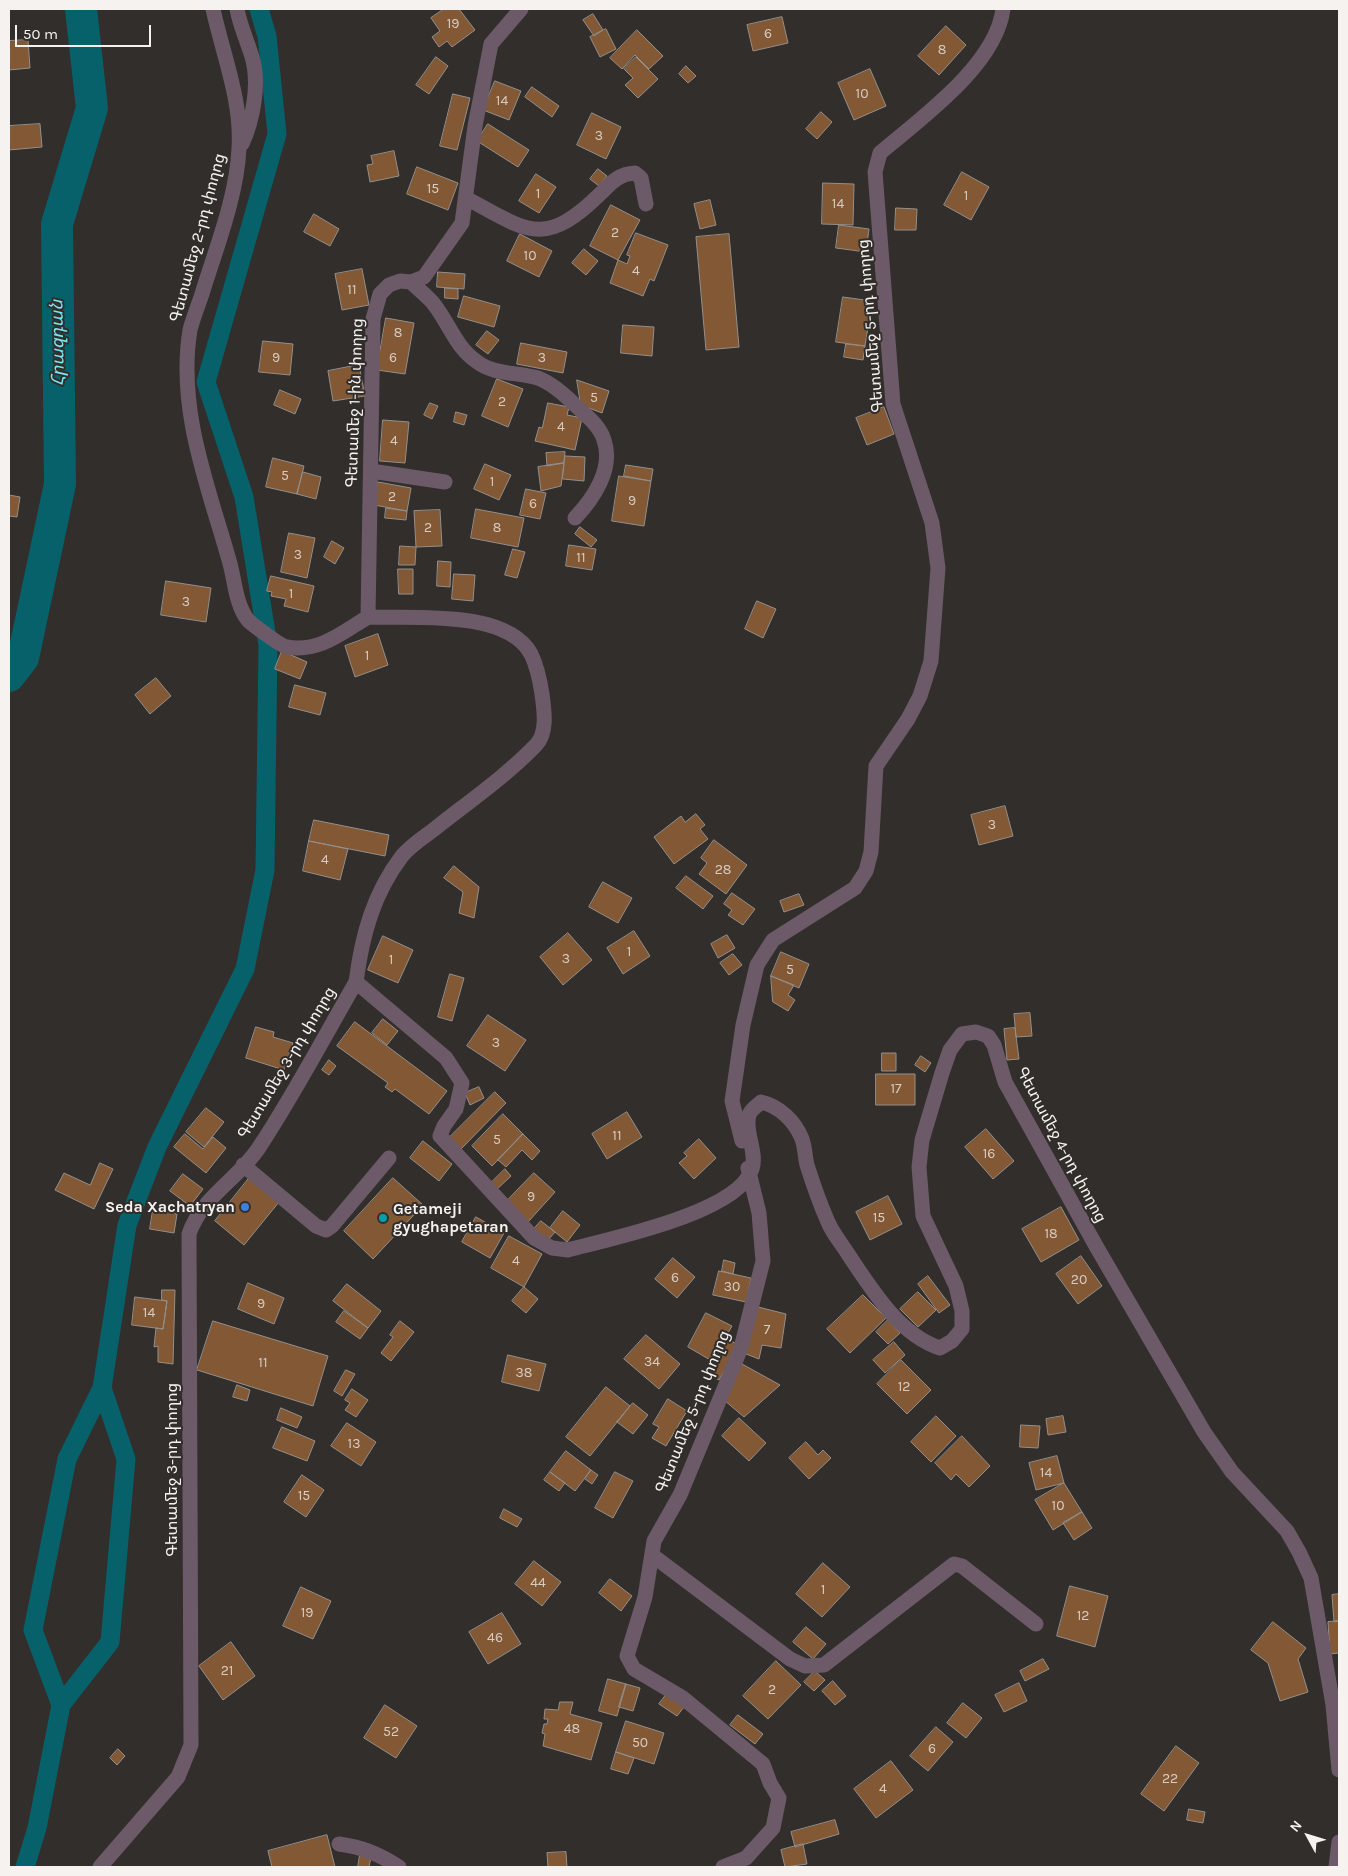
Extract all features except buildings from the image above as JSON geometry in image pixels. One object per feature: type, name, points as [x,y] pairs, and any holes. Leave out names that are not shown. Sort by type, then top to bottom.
[{"type":"street","name":"Գետամեջ 2-րդ փողոց","points":[[213,9],[236,101],[240,150],[224,219],[190,330],[188,375],[189,408],[193,434],[230,565],[239,606],[248,621],[286,647],[314,647],[338,636],[368,617]]},
{"type":"street","points":[[237,9],[240,29],[252,58],[254,91],[251,123],[240,150]]},
{"type":"street","name":"Գետամեջ 1-ին փողոց","points":[[368,617],[374,319],[380,294],[389,284],[400,281],[411,282],[424,277],[462,223],[475,126],[491,44],[520,9]]},
{"type":"street","name":"Գետամեջ 5-րդ փողոց","points":[[723,1867],[746,1858],[773,1828],[779,1798],[770,1783],[763,1764],[683,1698],[634,1669],[627,1656],[645,1597],[654,1541],[680,1496],[741,1348],[763,1261],[759,1213],[732,1101],[743,1026],[757,965],[773,940],[855,888],[866,871],[871,852],[876,766],[908,719],[920,696],[931,661],[938,568],[932,523],[893,404],[875,172],[880,153],[971,72],[986,52],[1002,16],[1003,9]]},
{"type":"street","points":[[466,198],[531,230],[547,230],[567,223],[617,177],[634,173],[641,178],[646,204]]},
{"type":"street","points":[[411,282],[433,303],[462,351],[489,369],[539,378],[570,400],[598,428],[604,440],[604,469],[591,502],[574,518]]},
{"type":"street","points":[[371,471],[445,482]]},
{"type":"street","name":"Գետամեջ 3-րդ փողոց","points":[[100,1867],[178,1777],[190,1745],[189,1234],[193,1222],[259,1148],[356,982],[360,952],[370,914],[383,884],[404,854],[503,775],[538,743],[546,717],[540,680],[530,654],[514,636],[491,624],[466,620],[368,617]]},
{"type":"street","points":[[356,982],[446,1058],[462,1083],[456,1109],[444,1126],[440,1136],[534,1238],[552,1248],[568,1250],[663,1226],[714,1202],[738,1188],[750,1176]]},
{"type":"street","name":"Գետամեջ 4-րդ փողոց","points":[[750,1176],[755,1161],[747,1122],[750,1113],[761,1102],[773,1105],[790,1120],[802,1138],[807,1163],[828,1225],[859,1270],[888,1309],[907,1328],[929,1344],[940,1348],[962,1329],[962,1310],[956,1286],[923,1216],[919,1167],[922,1140],[950,1050],[962,1034],[976,1032],[988,1036],[994,1045],[1004,1082],[1204,1432],[1232,1472],[1287,1531],[1299,1552],[1311,1578],[1333,1705],[1339,1770]]},
{"type":"street","points":[[243,1165],[316,1226],[326,1230],[389,1158]]},
{"type":"street","points":[[652,1555],[701,1590],[790,1659],[805,1666],[824,1665],[954,1564],[962,1566],[1036,1624]]},
{"type":"street","points":[[1336,1867],[1339,1842]]},
{"type":"street","points":[[339,1844],[367,1850],[382,1856],[398,1867]]},
{"type":"waterway","name":"Հրազդան","points":[[9,676],[23,658],[60,484],[57,224],[92,108],[81,9]]},
{"type":"waterway","points":[[61,1705],[33,1630],[67,1459],[102,1388],[127,1225],[157,1147],[245,969],[265,870],[268,645],[244,497],[206,382],[277,134],[267,36],[259,9]]},
{"type":"waterway","points":[[25,1867],[37,1828],[61,1705],[110,1642],[126,1459],[102,1388]]},
{"type":"place","name":"Seda Xachatryan","points":[[245,1207]]},
{"type":"place","name":"Getameji gyughapetaran","points":[[383,1218]]}]
